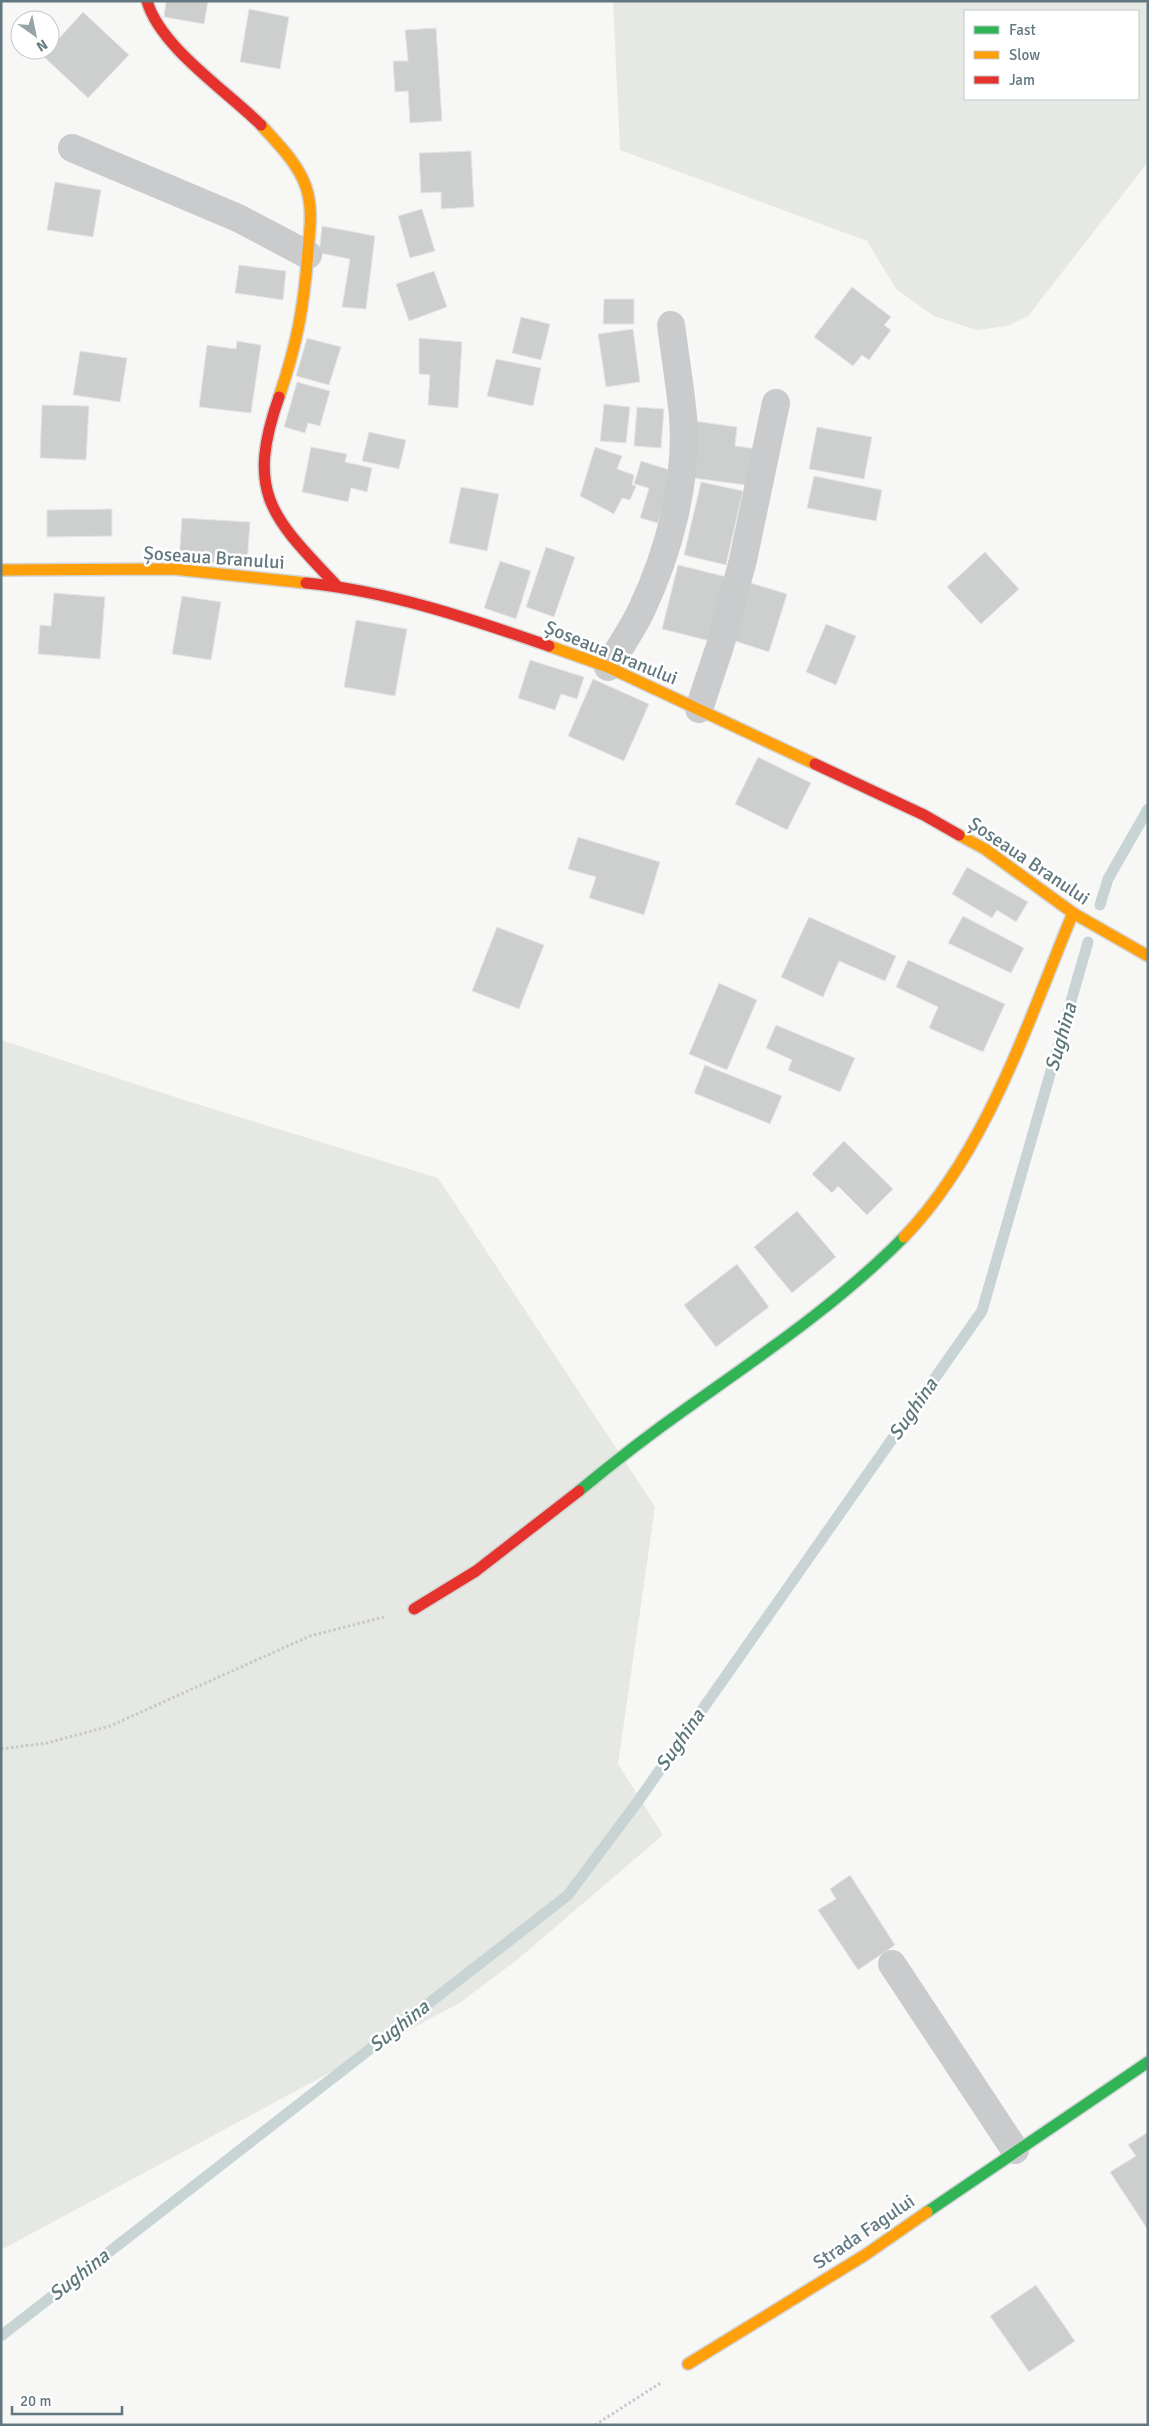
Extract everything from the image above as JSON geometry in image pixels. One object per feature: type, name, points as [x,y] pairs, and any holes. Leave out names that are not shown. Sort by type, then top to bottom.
[{"type":"street","points":[[147,1],[150,13],[164,34],[262,128],[288,156],[302,178],[311,204],[306,281],[296,342],[268,437],[262,476],[269,500],[285,530],[337,586]]},
{"type":"street","points":[[72,148],[238,218],[308,255]]},
{"type":"street","points":[[608,667],[641,611],[664,553],[673,522],[681,471],[683,417],[671,325]]},
{"type":"street","points":[[699,709],[720,646],[743,560],[776,403]]},
{"type":"street","name":"Șoseaua Branului","points":[[1,570],[173,569],[337,586],[467,618],[608,667],[924,815],[985,849],[1073,913],[1148,956]]},
{"type":"street","points":[[414,1609],[444,1593],[524,1537],[649,1435],[836,1300],[895,1249],[937,1198],[971,1143],[1003,1077],[1073,913]]},
{"type":"street","points":[[892,1964],[1015,2150]]},
{"type":"street","name":"Strada Fagului","points":[[688,2364],[866,2255],[1015,2150],[1148,2062]]},
{"type":"path","points":[[1,1749],[47,1744],[110,1726],[310,1636],[414,1609]]},
{"type":"path","points":[[595,2425],[688,2364]]},
{"type":"shaded area","points":[[613,1],[1148,1],[1148,162],[1028,316],[1007,326],[977,330],[934,316],[896,289],[867,241],[620,150]]},
{"type":"shaded area","points":[[1,1040],[187,1101],[438,1178],[655,1507],[618,1764],[663,1835],[517,1960],[461,2002],[1,2250]]},
{"type":"building","points":[[166,1],[208,1],[204,24],[164,17]]},
{"type":"building","points":[[249,9],[289,17],[280,69],[240,62]]},
{"type":"building","points":[[83,12],[129,55],[88,98],[47,60],[60,60],[60,37]]},
{"type":"building","points":[[436,28],[442,121],[410,123],[408,91],[395,92],[393,61],[408,61],[405,30]]},
{"type":"building","points":[[471,151],[474,207],[441,209],[441,192],[421,193],[419,153]]},
{"type":"building","points":[[55,182],[101,190],[93,237],[47,230]]},
{"type":"building","points":[[422,209],[435,251],[410,258],[398,216]]},
{"type":"building","points":[[322,226],[375,236],[366,309],[342,307],[350,259],[319,253]]},
{"type":"building","points":[[239,265],[286,271],[283,300],[235,293]]},
{"type":"building","points":[[434,271],[447,307],[409,321],[396,284]]},
{"type":"building","points":[[852,287],[891,317],[884,325],[891,330],[869,360],[862,355],[853,366],[814,337]]},
{"type":"building","points":[[604,299],[634,299],[634,324],[603,324]]},
{"type":"building","points":[[521,317],[550,324],[541,360],[512,353]]},
{"type":"building","points":[[633,329],[640,382],[606,387],[598,334]]},
{"type":"building","points":[[307,338],[341,347],[329,385],[296,376]]},
{"type":"building","points":[[419,338],[462,342],[458,408],[428,405],[430,375],[419,374]]},
{"type":"building","points":[[237,341],[261,345],[251,413],[199,407],[207,345],[236,349]]},
{"type":"building","points":[[80,351],[127,358],[120,402],[73,395]]},
{"type":"building","points":[[496,359],[541,368],[533,406],[487,396]]},
{"type":"building","points":[[297,382],[330,391],[320,426],[308,423],[305,433],[284,427]]},
{"type":"building","points":[[604,404],[630,407],[626,443],[600,441]]},
{"type":"building","points":[[42,405],[89,406],[86,460],[40,458]]},
{"type":"building","points":[[637,407],[664,409],[661,448],[634,446]]},
{"type":"building","points":[[694,421],[737,427],[735,446],[758,449],[753,486],[686,477]]},
{"type":"building","points":[[817,427],[872,437],[864,479],[809,469]]},
{"type":"building","points":[[369,432],[406,440],[399,469],[362,461]]},
{"type":"building","points":[[311,447],[347,454],[345,462],[372,468],[367,492],[351,488],[348,502],[302,492]]},
{"type":"building","points":[[595,447],[622,456],[617,469],[634,475],[632,485],[636,486],[630,500],[622,498],[614,514],[580,496]]},
{"type":"building","points":[[641,461],[673,471],[658,523],[640,518],[649,488],[634,484]]},
{"type":"building","points":[[814,476],[882,490],[876,521],[807,508]]},
{"type":"building","points":[[701,482],[743,491],[726,565],[684,555]]},
{"type":"building","points":[[461,487],[499,494],[487,551],[449,543]]},
{"type":"building","points":[[112,509],[112,536],[47,537],[47,510]]},
{"type":"building","points":[[182,518],[250,522],[247,565],[179,561]]},
{"type":"building","points":[[546,547],[575,557],[554,617],[526,607]]},
{"type":"building","points":[[985,552],[1019,589],[981,624],[947,587]]},
{"type":"building","points":[[500,561],[531,571],[516,619],[484,608]]},
{"type":"building","points":[[678,565],[727,577],[710,641],[662,629]]},
{"type":"building","points":[[751,583],[787,594],[769,652],[732,640]]},
{"type":"building","points":[[54,593],[105,597],[100,659],[38,654],[40,625],[51,626]]},
{"type":"building","points":[[182,596],[221,602],[211,660],[172,654]]},
{"type":"building","points":[[356,620],[407,629],[395,696],[344,687]]},
{"type":"building","points":[[826,624],[856,636],[836,685],[806,672]]},
{"type":"building","points":[[530,660],[584,677],[577,699],[561,694],[555,710],[518,698]]},
{"type":"building","points":[[593,679],[649,704],[624,761],[568,736]]},
{"type":"building","points":[[758,757],[811,783],[787,830],[735,804]]},
{"type":"building","points":[[578,837],[660,862],[644,915],[589,898],[596,877],[568,869]]},
{"type":"building","points":[[967,867],[1028,902],[1016,922],[997,910],[992,918],[952,894]]},
{"type":"building","points":[[963,916],[1024,948],[1011,973],[948,943]]},
{"type":"building","points":[[809,917],[896,956],[885,981],[839,961],[823,997],[781,977]]},
{"type":"building","points":[[497,927],[544,945],[519,1009],[472,991]]},
{"type":"building","points":[[908,960],[1005,1004],[983,1052],[929,1028],[938,1007],[896,987]]},
{"type":"building","points":[[719,983],[757,1000],[727,1070],[689,1054]]},
{"type":"building","points":[[776,1025],[855,1058],[840,1092],[788,1070],[792,1060],[766,1048]]},
{"type":"building","points":[[705,1065],[782,1096],[770,1124],[694,1093]]},
{"type":"building","points":[[844,1141],[893,1189],[867,1215],[838,1186],[832,1193],[812,1174]]},
{"type":"building","points":[[797,1211],[836,1257],[792,1293],[754,1247]]},
{"type":"building","points":[[737,1264],[769,1307],[716,1347],[684,1305]]},
{"type":"building","points":[[850,1875],[895,1945],[858,1970],[818,1910],[836,1899],[830,1889]]},
{"type":"building","points":[[1148,2132],[1148,2230],[1110,2172],[1136,2156],[1128,2145]]},
{"type":"building","points":[[1036,2285],[1075,2341],[1029,2372],[990,2316]]},
{"type":"waterway","name":"Sughina","points":[[1100,905],[1108,879],[1148,809]]},
{"type":"waterway","name":"Sughina","points":[[1,2336],[568,1895],[636,1804],[982,1311],[1088,942]]},
{"type":"traffic: fast","points":[[579,1491],[646,1438],[772,1348],[827,1306],[904,1237]]},
{"type":"traffic: fast","points":[[927,2212],[1148,2062]]},
{"type":"traffic: slow","points":[[261,125],[298,170],[306,187],[310,211],[310,235],[302,308],[291,360],[279,397]]},
{"type":"traffic: slow","points":[[1,570],[173,569],[306,583]]},
{"type":"traffic: slow","points":[[549,646],[608,667],[815,764]]},
{"type":"traffic: slow","points":[[959,835],[985,849],[1073,913],[1148,956]]},
{"type":"traffic: slow","points":[[904,1237],[933,1203],[959,1165],[982,1125],[1022,1040],[1073,913]]},
{"type":"traffic: slow","points":[[688,2364],[865,2255],[927,2212]]},
{"type":"traffic: jam","points":[[147,1],[154,18],[180,51],[196,68],[261,125]]},
{"type":"traffic: jam","points":[[279,397],[269,430],[265,458],[265,481],[271,502],[281,521],[296,541],[337,586]]},
{"type":"traffic: jam","points":[[306,583],[368,592],[399,599],[460,616],[549,646]]},
{"type":"traffic: jam","points":[[815,764],[924,815],[959,835]]},
{"type":"traffic: jam","points":[[414,1609],[476,1571],[579,1491]]}]
